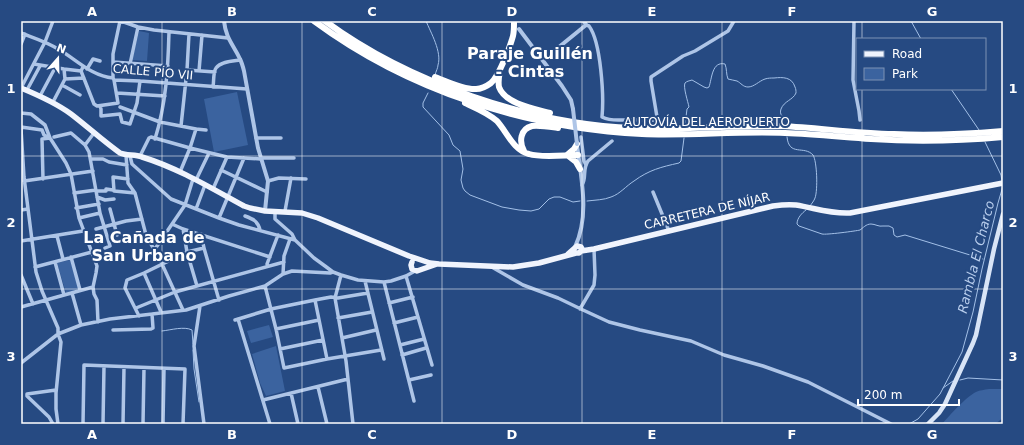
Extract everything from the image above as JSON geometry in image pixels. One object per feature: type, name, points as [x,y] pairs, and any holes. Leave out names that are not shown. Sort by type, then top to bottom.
[{"type":"highway","name":"AUTOVÍA DEL AEROPUERTO","points":[[314,21],[357,50],[414,79],[467,101],[549,123],[592,130],[642,134],[784,133],[912,141],[940,141],[976,136]]},
{"type":"highway","name":"AUTOVÍA DEL AEROPUERTO","points":[[325,21],[350,38],[385,58],[458,91],[487,101],[537,114],[583,123],[632,128],[763,126],[895,134],[1003,137]]},
{"type":"highway","points":[[385,58],[440,79],[471,89],[478,89],[491,83],[500,70],[513,35],[514,22]]},
{"type":"highway","points":[[513,35],[519,29]]},
{"type":"highway","points":[[500,70],[499,87],[510,100],[583,123]]},
{"type":"highway","points":[[414,79],[489,115],[496,120],[513,142],[525,152],[536,155],[578,155]]},
{"type":"highway","points":[[525,152],[521,142],[522,135],[526,129],[531,126],[592,130]]},
{"type":"highway","name":"AUTOVÍA DEL AEROPUERTO","points":[[988,136],[1003,131]]},
{"type":"highway","points":[[567,155],[577,144]]},
{"type":"highway","points":[[567,155],[583,167]]},
{"type":"main road","points":[[23,89],[53,102],[71,114],[120,154],[128,155]]},
{"type":"main road","name":"CARRETERA DE NÍJAR","points":[[128,155],[140,156],[180,172],[244,206],[265,210],[306,214],[417,260],[439,264],[507,267],[538,263],[566,256],[577,249],[594,249],[773,206],[792,204],[822,211],[850,213],[1003,183]]},
{"type":"main road","points":[[928,424],[939,413],[945,404],[976,335],[1003,214]]},
{"type":"main road","points":[[417,260],[424,264],[422,269],[415,271],[412,267],[417,260]]},
{"type":"main road","name":"CARRETERA DE NÍJAR","points":[[422,269],[439,264]]},
{"type":"street","points":[[23,89],[53,21]]},
{"type":"street","points":[[119,105],[113,79],[113,49],[120,21],[138,27],[169,32],[228,38]]},
{"type":"street","points":[[224,21],[228,38],[244,71],[256,138],[268,181],[265,210]]},
{"type":"street","points":[[543,60],[585,23],[593,31],[598,49],[603,93],[602,116],[606,119],[616,121],[655,120],[658,117],[651,77],[683,56],[695,51],[728,31],[734,21]]},
{"type":"street","points":[[854,21],[853,80],[860,120]]},
{"type":"street","points":[[514,22],[571,100],[578,155],[583,167]]},
{"type":"street","points":[[130,64],[138,27]]},
{"type":"street","points":[[155,139],[160,122],[167,83],[169,32]]},
{"type":"street","points":[[21,44],[23,34]]},
{"type":"street","name":"CALLE PÍO VII","points":[[23,34],[60,49],[87,69],[113,79],[247,89]]},
{"type":"street","points":[[181,126],[186,85],[189,34]]},
{"type":"street","points":[[199,71],[202,35]]},
{"type":"street","points":[[87,69],[93,59],[100,62]]},
{"type":"street","points":[[213,87],[216,68],[226,62],[240,60]]},
{"type":"street","points":[[113,62],[168,66]]},
{"type":"street","points":[[34,64],[81,71]]},
{"type":"street","points":[[23,89],[40,66]]},
{"type":"street","points":[[81,71],[84,66]]},
{"type":"street","points":[[40,96],[55,68]]},
{"type":"street","points":[[53,102],[65,79],[64,69]]},
{"type":"street","points":[[187,70],[215,72]]},
{"type":"street","points":[[81,71],[94,104],[97,106],[119,105],[160,122],[206,130]]},
{"type":"street","points":[[65,79],[84,78]]},
{"type":"street","points":[[100,106],[101,116],[120,114],[122,122],[130,124],[137,103],[140,81]]},
{"type":"street","points":[[62,85],[80,95]]},
{"type":"street","points":[[117,93],[165,96]]},
{"type":"street","points":[[21,114],[30,114],[46,126],[71,174],[78,218],[97,266],[93,287],[97,300],[98,322]]},
{"type":"street","points":[[52,138],[44,135],[42,130],[21,129],[23,179],[35,267],[38,280],[58,328],[58,334],[61,342],[56,390],[58,424]]},
{"type":"street","points":[[180,172],[196,129]]},
{"type":"street","points":[[43,179],[42,139],[71,133],[89,152],[100,213],[110,246],[105,248]]},
{"type":"street","points":[[84,145],[94,133]]},
{"type":"street","points":[[577,249],[578,240],[582,229],[583,215],[582,185],[584,161],[581,136]]},
{"type":"street","points":[[140,156],[149,138],[151,137],[227,157],[261,159],[294,158]]},
{"type":"street","points":[[256,138],[281,138]]},
{"type":"street","points":[[583,167],[612,141]]},
{"type":"street","points":[[155,249],[185,204],[195,179],[209,153]]},
{"type":"street","points":[[128,155],[128,183],[135,193],[146,235],[155,249],[183,310]]},
{"type":"street","points":[[128,155],[132,164],[171,199],[239,225],[295,240]]},
{"type":"street","points":[[213,189],[227,157]]},
{"type":"street","points":[[219,218],[244,158]]},
{"type":"street","points":[[91,159],[103,159],[109,162],[127,165]]},
{"type":"street","points":[[222,170],[267,192]]},
{"type":"street","points":[[23,179],[43,179],[93,171]]},
{"type":"street","points":[[114,190],[113,178],[128,179]]},
{"type":"street","points":[[268,181],[279,178],[306,179]]},
{"type":"street","points":[[285,212],[290,178]]},
{"type":"street","points":[[196,209],[205,185]]},
{"type":"street","points":[[74,193],[96,190],[106,191],[106,189],[135,193]]},
{"type":"street","points":[[653,192],[670,231]]},
{"type":"street","points":[[97,197],[105,200],[114,199]]},
{"type":"street","points":[[76,208],[99,204]]},
{"type":"street","points":[[21,210],[28,209]]},
{"type":"street","points":[[110,209],[117,235]]},
{"type":"street","points":[[275,211],[275,219],[292,234],[295,240],[314,258],[333,272],[365,281],[384,282],[406,276],[415,271]]},
{"type":"street","points":[[78,218],[100,213]]},
{"type":"street","points":[[245,216],[255,220],[259,225],[260,230]]},
{"type":"street","points":[[96,229],[142,219]]},
{"type":"street","points":[[172,224],[183,229],[270,257]]},
{"type":"street","points":[[183,229],[187,252],[197,286]]},
{"type":"street","points":[[21,241],[83,231]]},
{"type":"street","points":[[201,234],[219,300]]},
{"type":"street","points":[[268,266],[267,264],[278,235]]},
{"type":"street","points":[[57,236],[63,259]]},
{"type":"street","points":[[284,274],[284,256],[290,239]]},
{"type":"street","points":[[139,316],[125,288],[127,280],[187,252],[204,248]]},
{"type":"street","points":[[580,309],[594,285],[594,249]]},
{"type":"street","points":[[35,267],[92,252]]},
{"type":"street","points":[[71,257],[80,290]]},
{"type":"street","points":[[55,262],[64,295]]},
{"type":"street","points":[[136,308],[175,292],[284,262]]},
{"type":"street","points":[[489,266],[523,285],[558,298],[615,324],[691,341],[724,355],[763,366],[808,382],[891,424]]},
{"type":"street","points":[[21,363],[58,334],[81,326],[110,319],[183,310],[200,306],[265,286],[284,274],[292,271],[333,272]]},
{"type":"street","points":[[144,273],[161,312]]},
{"type":"street","points":[[21,275],[33,304]]},
{"type":"street","points":[[341,275],[335,298],[345,356],[353,424]]},
{"type":"street","points":[[406,276],[432,365]]},
{"type":"street","points":[[365,281],[384,359]]},
{"type":"street","points":[[384,282],[414,401]]},
{"type":"street","points":[[265,286],[284,368],[381,350]]},
{"type":"street","points":[[21,308],[93,287]]},
{"type":"street","points":[[72,293],[81,326]]},
{"type":"street","points":[[270,424],[237,320],[271,309],[330,297],[338,298],[368,293]]},
{"type":"street","points":[[389,304],[413,297]]},
{"type":"street","points":[[315,300],[327,359]]},
{"type":"street","points":[[200,306],[194,346],[204,424]]},
{"type":"street","points":[[338,318],[372,312]]},
{"type":"street","points":[[113,330],[153,328],[152,314]]},
{"type":"street","points":[[394,323],[418,317]]},
{"type":"street","points":[[276,329],[319,320]]},
{"type":"street","points":[[342,338],[376,330]]},
{"type":"street","points":[[400,345],[424,339]]},
{"type":"street","points":[[280,349],[323,340]]},
{"type":"street","points":[[402,355],[426,348]]},
{"type":"street","points":[[83,424],[84,365],[185,369],[184,424]]},
{"type":"street","points":[[103,424],[104,366]]},
{"type":"street","points":[[123,424],[124,367]]},
{"type":"street","points":[[143,424],[144,368]]},
{"type":"street","points":[[163,424],[164,368]]},
{"type":"street","points":[[409,380],[431,375]]},
{"type":"street","points":[[263,400],[348,379]]},
{"type":"street","points":[[318,387],[327,424]]},
{"type":"street","points":[[53,424],[26,394],[56,390]]},
{"type":"street","points":[[291,393],[298,424]]},
{"type":"green space","points":[[139,31],[149,33],[147,61],[132,60]]},
{"type":"green space","points":[[237,92],[248,145],[214,152],[204,99]]},
{"type":"green space","points":[[70,260],[79,289],[66,293],[57,263]]},
{"type":"green space","points":[[269,325],[273,337],[251,343],[247,331]]},
{"type":"green space","points":[[276,346],[285,391],[266,396],[260,383],[252,354]]},
{"type":"green space","points":[[989,389],[1003,389],[1003,418],[995,424],[942,424],[958,406],[972,394]]},
{"type":"waterway","points":[[426,21],[439,54],[438,66],[435,75]]},
{"type":"waterway","name":"Rambla El Charco","points":[[911,21],[920,38]]},
{"type":"waterway","points":[[685,125],[687,109],[689,107],[685,91],[685,83],[692,80],[704,87],[709,87],[713,71],[717,65],[721,64],[725,64],[728,79],[737,81],[746,87],[750,87],[768,78],[784,78],[792,81],[796,93],[782,106],[781,109],[782,116],[788,121]]},
{"type":"waterway","name":"Rambla El Charco","points":[[952,90],[979,130]]},
{"type":"waterway","points":[[428,93],[423,103],[423,107],[449,135],[453,145],[460,151],[463,169],[461,180],[463,188],[470,195],[502,207],[531,211],[539,209],[549,199],[554,197],[560,197],[573,202],[580,201]]},
{"type":"waterway","points":[[787,137],[788,143],[791,147],[809,152],[813,155],[816,169],[817,189],[814,201],[810,206]]},
{"type":"waterway","points":[[587,201],[611,197],[645,174],[679,163],[681,161],[684,138]]},
{"type":"waterway","name":"Rambla El Charco","points":[[985,142],[1001,175],[1002,181]]},
{"type":"waterway","name":"Rambla El Charco","points":[[909,424],[918,419],[940,394],[962,352],[1003,186]]},
{"type":"waterway","points":[[806,210],[801,214],[797,224],[822,234],[860,230],[869,224],[889,226],[893,228],[894,235],[897,237],[905,235],[983,259]]},
{"type":"waterway","points":[[162,331],[181,328],[192,330],[193,344]]},
{"type":"waterway","points":[[193,350],[199,402]]},
{"type":"waterway","points":[[960,380],[968,378],[1003,380]]},
{"type":"waterway","name":"Rambla El Charco","points":[[943,388],[953,381]]},
{"type":"district","name":"Paraje Guillén - Cintas","points":[[530,62]]},
{"type":"district","name":"La Cañada de San Urbano","points":[[144,246]]}]
